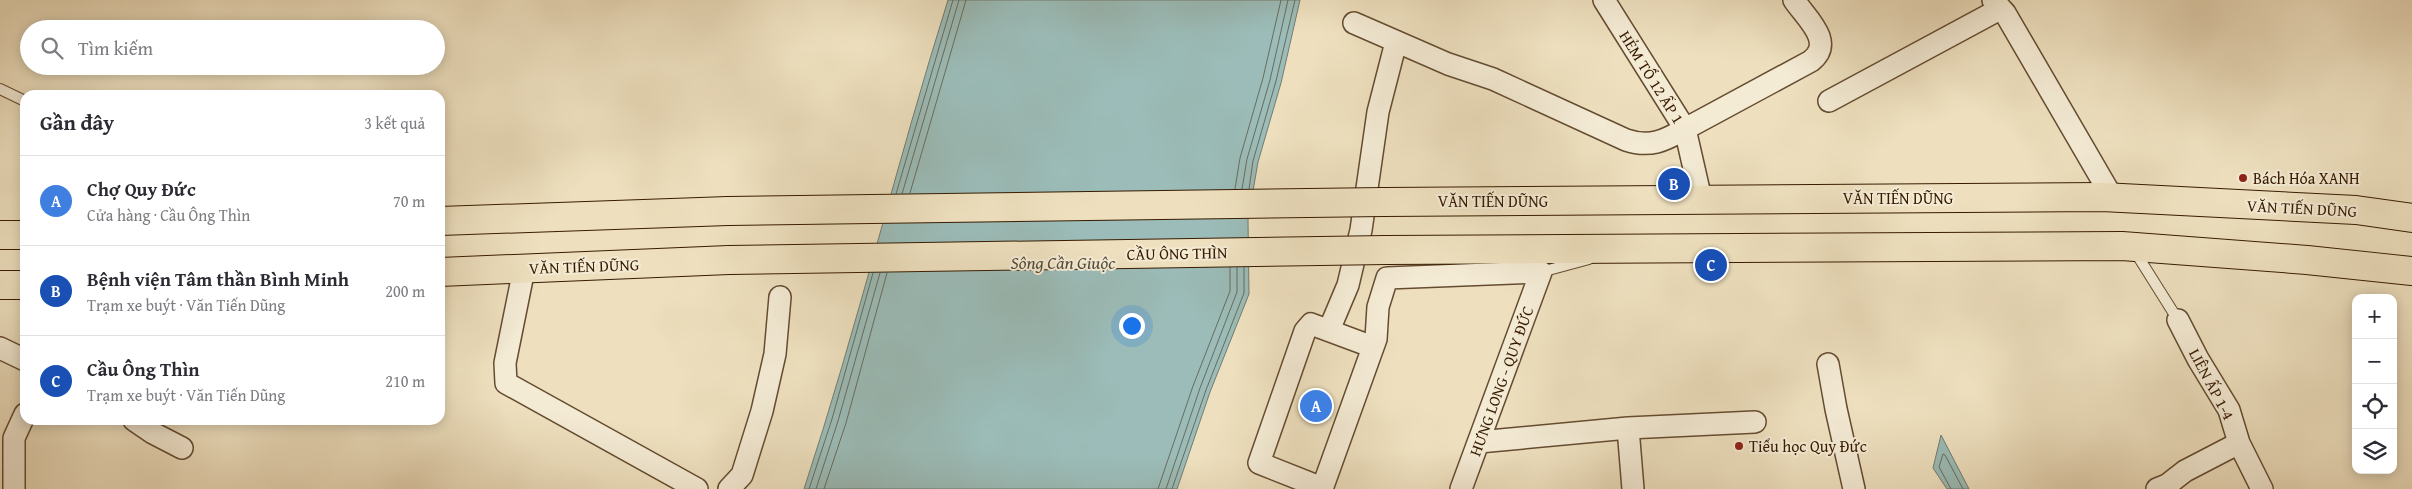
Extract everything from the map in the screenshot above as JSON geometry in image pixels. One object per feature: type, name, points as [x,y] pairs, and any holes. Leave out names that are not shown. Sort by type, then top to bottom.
[{"type":"highway","name":"VĂN TIẾN DŨNG","points":[[445,221],[728,211],[1382,202],[2112,197],[2356,210],[2412,218]]},
{"type":"highway","points":[[0,235],[20,235]]},
{"type":"highway","points":[[1628,248],[2132,247],[2307,260],[2412,271]]},
{"type":"highway","name":"CẦU ÔNG THÌN","points":[[729,260],[1628,248]]},
{"type":"highway","name":"VĂN TIẾN DŨNG","points":[[445,272],[729,260]]},
{"type":"highway","points":[[0,285],[20,285]]},
{"type":"street","name":"HẺM TỔ 12 ẤP 1","points":[[1604,0],[1685,129],[1701,199]]},
{"type":"street","points":[[1354,23],[1448,64],[1493,79],[1557,110],[1638,144],[1653,145],[1819,55],[1822,44],[1817,30],[1794,0]]},
{"type":"street","points":[[1829,101],[1997,5],[2005,13],[2112,197]]},
{"type":"street","points":[[1329,330],[1348,285],[1359,239],[1378,112],[1396,42]]},
{"type":"street","points":[[524,269],[506,363],[506,383],[697,489]]},
{"type":"street","points":[[1374,347],[1311,324],[1307,326],[1259,463],[1322,489],[1374,347],[1378,307],[1387,278],[1541,272]]},
{"type":"street","name":"HƯNG LONG - QUY ĐỨC","points":[[1461,489],[1480,442],[1541,272]]},
{"type":"street","points":[[729,489],[742,476],[762,411],[776,354],[780,297]]},
{"type":"street","name":"LIÊN ẤP 1-4","points":[[2178,320],[2198,359],[2229,410],[2239,443],[2262,489]]},
{"type":"street","points":[[0,348],[20,358]]},
{"type":"street","points":[[1828,364],[1854,489]]},
{"type":"street","points":[[1480,442],[1628,428],[1756,422]]},
{"type":"street","points":[[14,489],[14,438],[20,425]]},
{"type":"street","points":[[141,425],[182,448]]},
{"type":"street","points":[[1628,428],[1633,489]]},
{"type":"street","points":[[2165,488],[2185,471],[2239,443]]},
{"type":"lane","points":[[0,89],[20,99]]},
{"type":"lane","name":"LIÊN ẤP 1-4","points":[[2132,247],[2178,320]]},
{"type":"lane","points":[[1541,272],[1628,248]]},
{"type":"water","name":"Sông Cần Giuộc","points":[[948,0],[1300,0],[1281,83],[1258,162],[1248,220],[1249,294],[1210,392],[1177,489],[804,489],[842,367],[911,122]]},
{"type":"water","points":[[1941,435],[1969,489],[1947,489],[1933,468]]},
{"type":"place","name":"Bách Hóa XANH","points":[[2243,178]]},
{"type":"place","name":"Bệnh viện Tâm thần Bình Minh","points":[[1674,184]]},
{"type":"place","name":"Cầu Ông Thìn","points":[[1711,265]]},
{"type":"place","name":"Chợ Quy Đức","points":[[1316,406]]},
{"type":"place","name":"Tiểu học Quy Đức","points":[[1739,446]]}]
